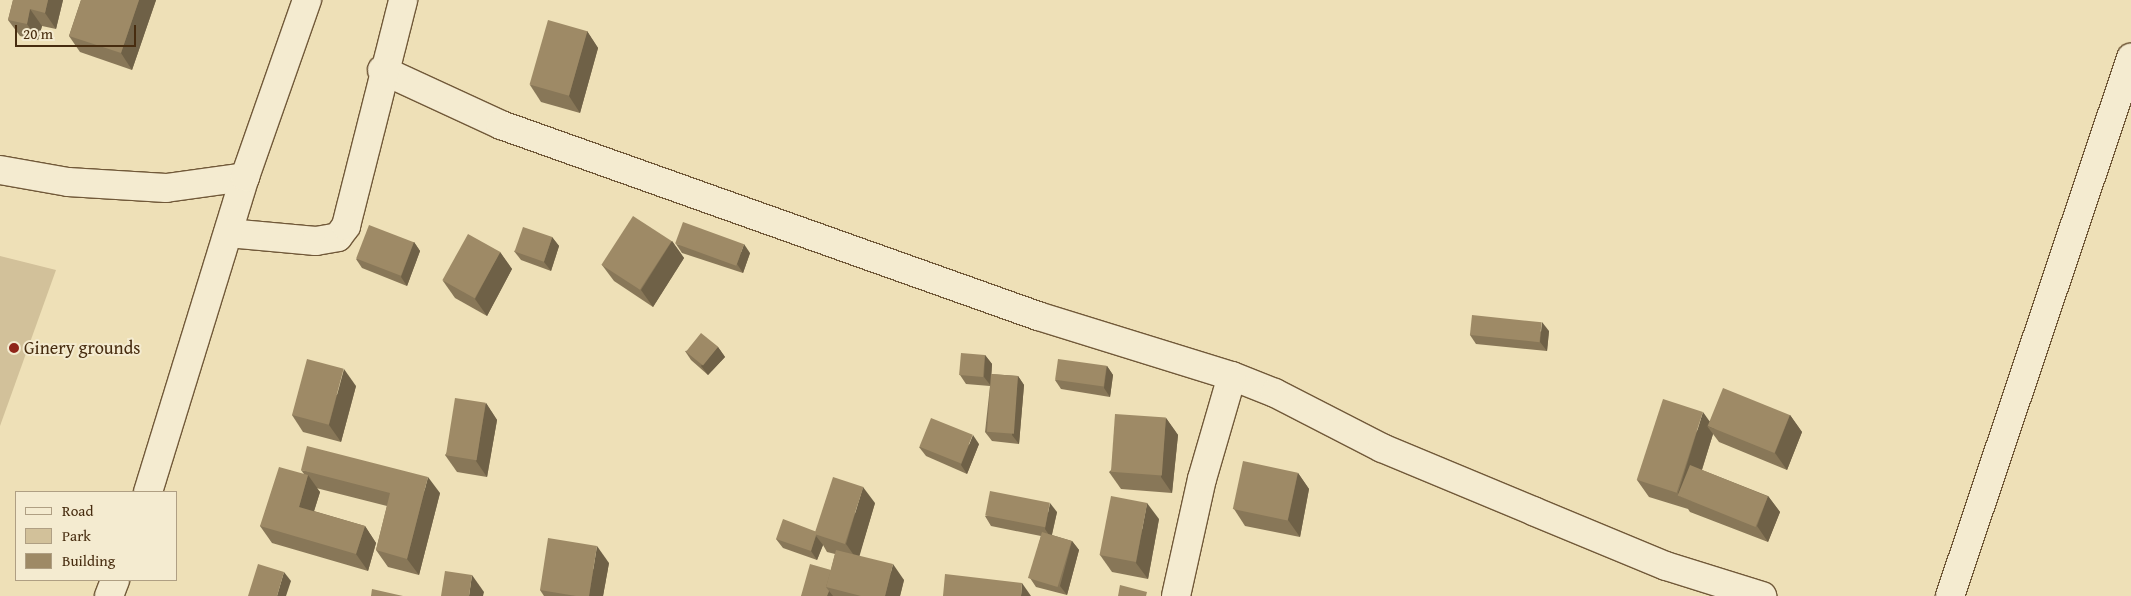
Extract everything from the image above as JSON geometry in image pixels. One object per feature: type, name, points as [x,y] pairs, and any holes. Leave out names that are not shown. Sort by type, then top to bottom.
[{"type":"street","points":[[148,491],[245,177],[307,0]]},
{"type":"street","points":[[228,232],[316,241],[338,237],[346,226],[382,70],[403,0]]},
{"type":"street","points":[[1950,596],[2131,58]]},
{"type":"street","points":[[382,70],[501,125],[1038,316],[1232,376],[1275,393],[1382,448],[1532,512],[1666,566],[1762,596]]},
{"type":"street","points":[[0,170],[68,182],[166,188],[245,177]]},
{"type":"street","points":[[1176,596],[1202,479],[1232,376]]},
{"type":"street","points":[[109,596],[115,581]]},
{"type":"green space","name":"Ginery grounds","points":[[0,256],[56,270],[0,426]]},
{"type":"building","points":[[13,0],[48,0],[45,13],[30,9],[27,24],[8,20]]},
{"type":"building","points":[[81,0],[139,0],[121,53],[69,36]]},
{"type":"building","points":[[548,20],[587,31],[569,96],[530,84]]},
{"type":"building","points":[[633,216],[672,241],[640,290],[601,265]]},
{"type":"building","points":[[683,222],[744,244],[736,266],[675,244]]},
{"type":"building","points":[[369,225],[414,242],[401,276],[356,259]]},
{"type":"building","points":[[523,227],[552,237],[544,262],[515,252]]},
{"type":"building","points":[[468,234],[500,252],[475,298],[442,280]]},
{"type":"building","points":[[1472,315],[1542,322],[1540,342],[1470,335]]},
{"type":"building","points":[[701,333],[718,347],[703,365],[686,352]]},
{"type":"building","points":[[961,353],[985,355],[983,377],[959,375]]},
{"type":"building","points":[[307,359],[344,369],[329,425],[292,415]]},
{"type":"building","points":[[1058,359],[1107,366],[1104,387],[1055,380]]},
{"type":"building","points":[[991,374],[1018,376],[1014,434],[987,432]]},
{"type":"building","points":[[1723,388],[1790,415],[1774,453],[1708,426]]},
{"type":"building","points":[[455,398],[486,403],[477,460],[446,455]]},
{"type":"building","points":[[1663,399],[1703,412],[1677,493],[1637,480]]},
{"type":"building","points":[[1115,414],[1166,418],[1162,475],[1111,472]]},
{"type":"building","points":[[931,418],[973,435],[961,464],[919,447]]},
{"type":"building","points":[[307,446],[428,477],[407,559],[376,550],[390,493],[301,470]]},
{"type":"building","points":[[1243,461],[1298,473],[1288,521],[1233,509]]},
{"type":"building","points":[[1690,465],[1768,496],[1756,527],[1678,496]]},
{"type":"building","points":[[279,467],[308,475],[299,507],[365,526],[356,554],[260,526]]},
{"type":"building","points":[[833,477],[863,487],[845,544],[814,534]]},
{"type":"building","points":[[990,491],[1050,503],[1045,527],[985,516]]},
{"type":"building","points":[[1111,496],[1147,503],[1136,562],[1100,555]]},
{"type":"building","points":[[783,519],[817,532],[811,551],[776,539]]},
{"type":"building","points":[[1042,532],[1072,541],[1058,587],[1028,578]]},
{"type":"building","points":[[548,538],[597,546],[589,596],[576,596],[540,590]]},
{"type":"building","points":[[836,550],[893,564],[885,596],[861,596],[826,587]]},
{"type":"building","points":[[258,564],[284,572],[277,596],[248,596]]},
{"type":"building","points":[[810,564],[831,570],[826,587],[829,591],[827,596],[801,596]]},
{"type":"building","points":[[445,571],[472,575],[469,596],[441,596]]},
{"type":"building","points":[[945,574],[1022,583],[1021,596],[943,596]]},
{"type":"building","points":[[1120,585],[1147,592],[1146,596],[1118,596]]},
{"type":"building","points":[[372,589],[403,596],[371,596]]},
{"type":"place","name":"Ginery grounds","points":[[14,348]]}]
